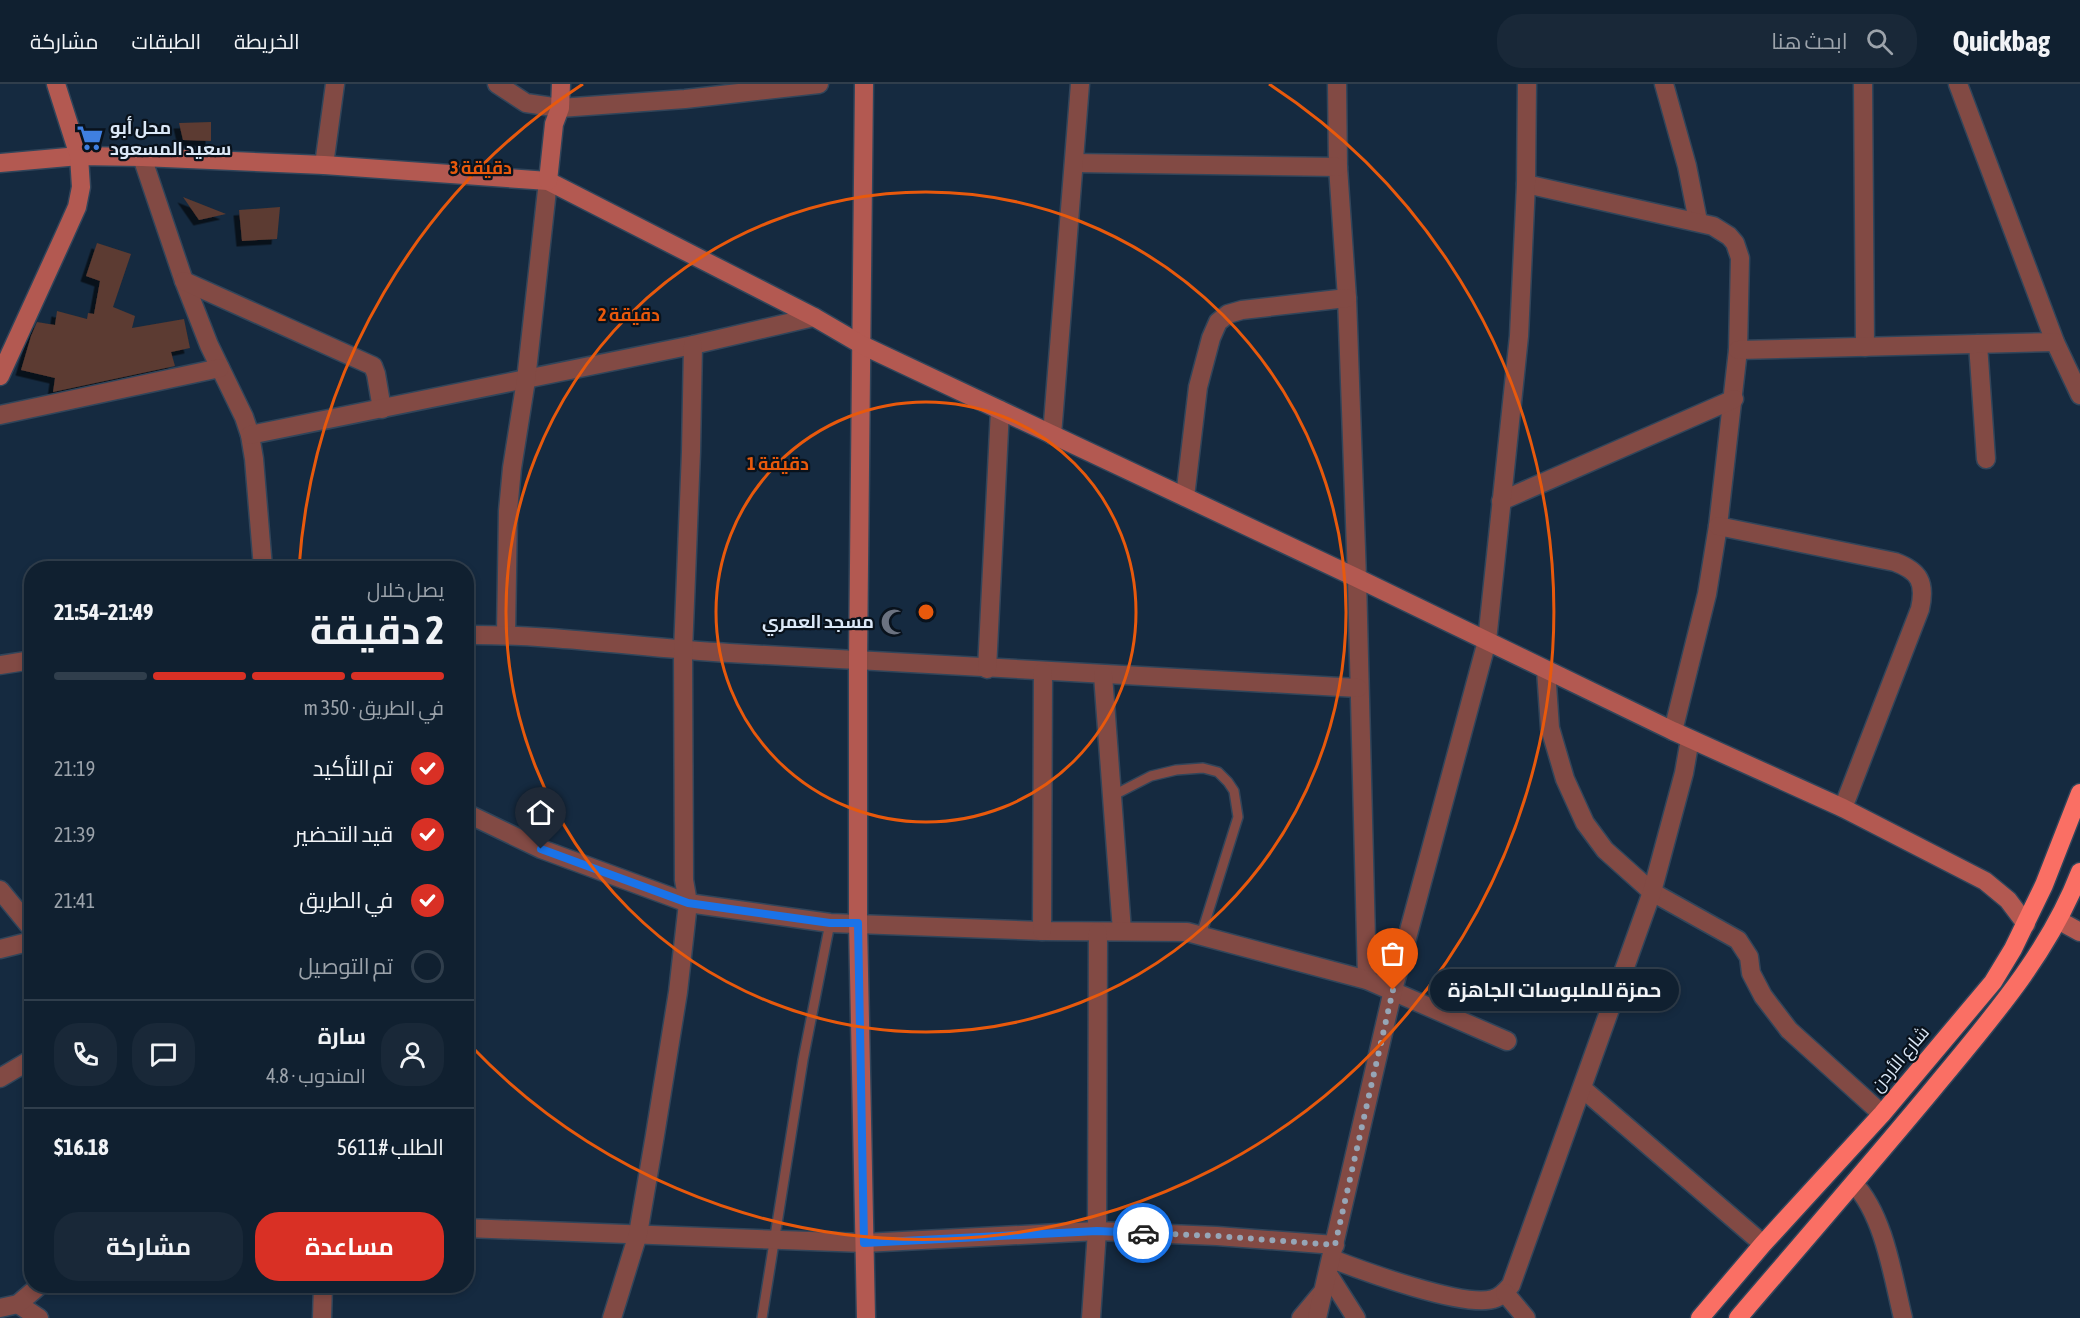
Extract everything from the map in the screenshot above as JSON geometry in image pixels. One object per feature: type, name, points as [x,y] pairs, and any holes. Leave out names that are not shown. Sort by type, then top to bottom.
[{"type":"highway","name":"شارع الأردن","points":[[1700,1318],[1763,1244],[1882,1114],[1993,982],[2026,924],[2044,885],[2080,793]]},
{"type":"highway","points":[[1716,1299],[1737,1318],[1854,1184],[2011,994],[2058,920],[2080,872]]},
{"type":"street","points":[[0,376],[76,207],[81,187],[79,156],[56,84]]},
{"type":"street","points":[[324,165],[335,84]]},
{"type":"street","points":[[497,84],[526,103],[555,114],[819,84]]},
{"type":"street","points":[[551,84],[555,114]]},
{"type":"street","points":[[507,634],[508,511],[512,468],[526,380],[555,114],[561,84]]},
{"type":"street","points":[[864,84],[858,661],[858,923],[866,1318]]},
{"type":"street","points":[[1052,435],[1080,84]]},
{"type":"street","points":[[1337,84],[1338,167],[1347,297],[1367,980]]},
{"type":"street","points":[[1317,1318],[1393,990],[1487,642],[1519,336],[1526,183],[1527,84]]},
{"type":"street","points":[[1664,84],[1687,166],[1698,221]]},
{"type":"street","points":[[1863,84],[1865,347]]},
{"type":"street","points":[[1962,86],[2055,342],[2080,395]]},
{"type":"street","points":[[0,163],[79,156],[142,157],[324,165],[548,181],[814,317],[862,345],[1356,578],[1673,731],[1843,808],[1985,881],[2008,900],[2026,924]]},
{"type":"street","points":[[142,157],[184,281],[209,345],[244,417],[250,435],[262,561]]},
{"type":"street","points":[[1075,163],[1338,167]]},
{"type":"street","points":[[1526,183],[1698,221],[1713,226],[1736,243],[1740,258],[1738,350],[1718,526],[1707,594],[1673,731]]},
{"type":"street","points":[[184,281],[373,366],[382,409]]},
{"type":"street","points":[[1185,497],[1198,387],[1211,338],[1218,322],[1228,314],[1242,310],[1347,297]]},
{"type":"street","points":[[250,435],[526,380],[814,317]]},
{"type":"street","points":[[1738,350],[2055,342]]},
{"type":"street","points":[[1978,344],[1986,459]]},
{"type":"street","points":[[612,1318],[638,1234],[678,992],[688,903],[684,880],[683,651],[693,345]]},
{"type":"street","points":[[0,415],[220,368]]},
{"type":"street","points":[[1501,501],[1734,399]]},
{"type":"street","points":[[987,669],[1000,410]]},
{"type":"street","points":[[1718,526],[1895,561],[1912,568],[1918,576],[1922,586],[1920,609],[1843,808]]},
{"type":"street","points":[[474,634],[507,634],[683,651],[1359,688]]},
{"type":"street","points":[[0,665],[24,661]]},
{"type":"street","points":[[1546,670],[1550,728],[1565,779],[1585,824],[1605,850],[1652,892],[1738,940],[1749,957],[1752,973],[1763,996],[1789,1030],[1882,1114]]},
{"type":"street","points":[[1042,931],[1043,672]]},
{"type":"street","points":[[1103,675],[1122,931]]},
{"type":"street","points":[[474,1228],[864,1243],[1097,1231],[1217,1236],[1332,1260],[1374,1275],[1461,1298],[1483,1301],[1494,1299],[1505,1293],[1511,1285],[1652,892],[1684,773],[1690,739]]},
{"type":"street","points":[[474,817],[541,849],[688,903],[830,923],[1042,931],[1171,930],[1201,935],[1367,980],[1507,1041]]},
{"type":"street","points":[[0,890],[24,919]]},
{"type":"street","points":[[2058,920],[2080,932]]},
{"type":"street","points":[[1091,1318],[1097,1231],[1098,932]]},
{"type":"street","points":[[0,949],[24,943]]},
{"type":"street","points":[[0,1078],[24,1064]]},
{"type":"street","points":[[1582,1089],[1763,1244]]},
{"type":"street","points":[[1854,1184],[1874,1214],[1903,1318]]},
{"type":"street","points":[[1332,1260],[1356,1318]]},
{"type":"street","points":[[0,1308],[18,1304],[31,1293]]},
{"type":"street","points":[[322,1318],[323,1293]]},
{"type":"street","points":[[1301,1318],[1322,1293]]},
{"type":"street","points":[[1505,1293],[1526,1318]]},
{"type":"street","points":[[18,1304],[39,1318]]},
{"type":"lane","points":[[1112,796],[1151,776],[1176,770],[1203,768],[1218,772],[1234,791],[1238,817],[1201,935]]},
{"type":"lane","points":[[762,1318],[803,1060],[830,923]]},
{"type":"building","points":[[211,122],[211,141],[183,140],[179,123]]},
{"type":"building","points":[[183,197],[226,214],[199,220]]},
{"type":"building","points":[[280,207],[277,239],[242,241],[239,210]]},
{"type":"building","points":[[97,243],[131,254],[113,307],[135,316],[132,328],[184,319],[190,348],[171,352],[175,366],[53,392],[55,378],[21,370],[31,336],[37,322],[55,325],[57,311],[87,319],[88,313],[94,314],[100,281],[86,276]]},
{"type":"way so far","points":[[1143,1233],[1335,1245],[1393,990]]},
{"type":"place","name":"محل أبو سعيد المسعود","points":[[90,138]]},
{"type":"place","name":"مسجد العمري","points":[[894,622]]},
{"type":"place","name":"حمزة للملبوسات الجاهزة","points":[[1393,990]]},
{"type":"route","points":[[541,849],[688,903],[830,923],[858,923],[864,1243],[1097,1231],[1143,1233]]}]
